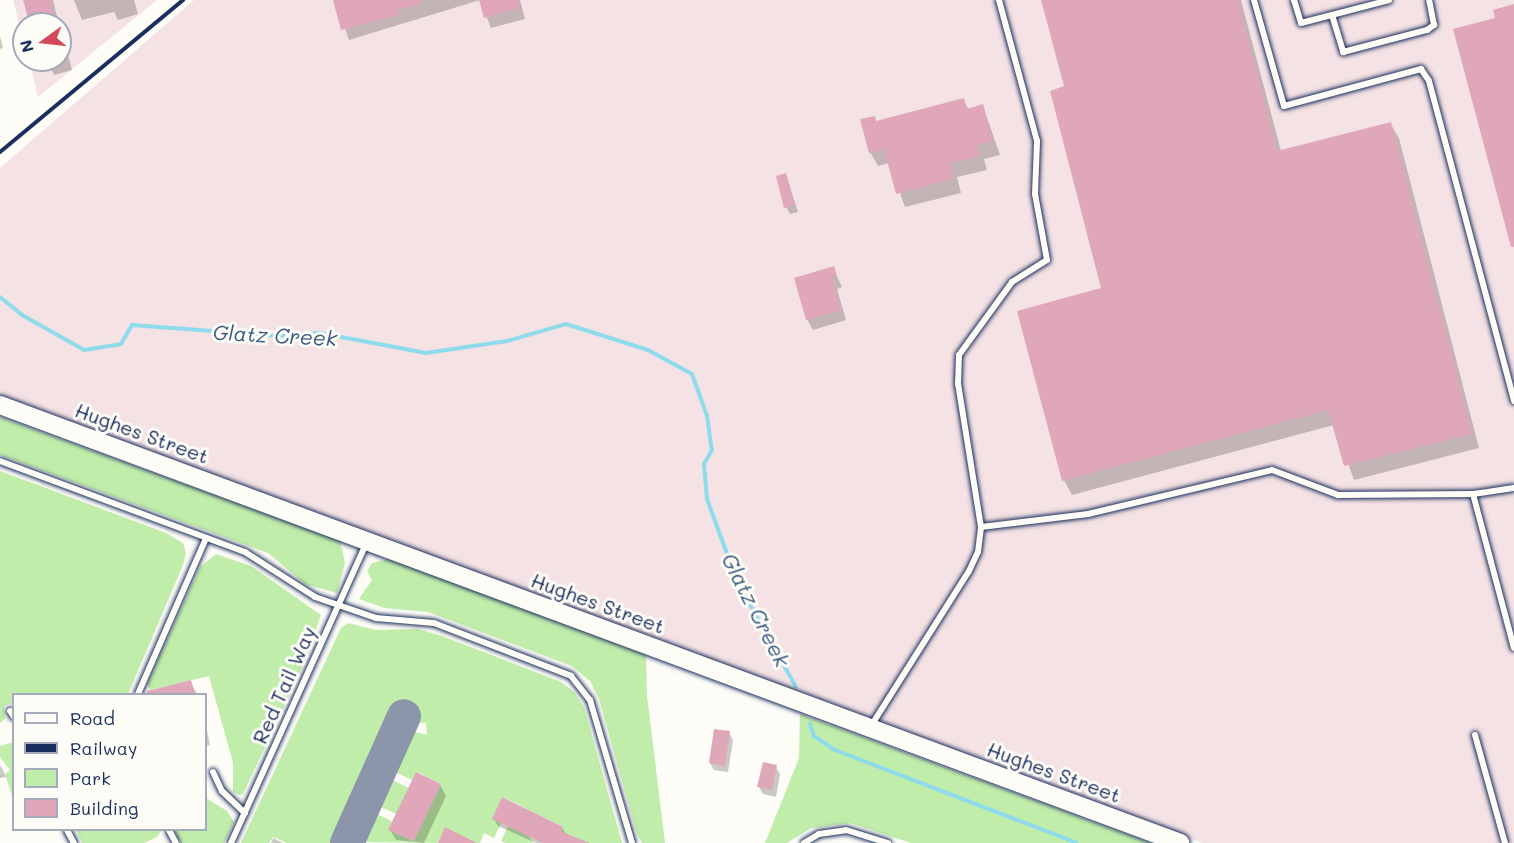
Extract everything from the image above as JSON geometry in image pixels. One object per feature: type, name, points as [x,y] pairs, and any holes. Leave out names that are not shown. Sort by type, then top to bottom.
[{"type":"street","name":"Hughes Street","points":[[0,405],[1180,843]]},
{"type":"lane","points":[[870,728],[969,571],[978,552],[981,526],[958,384],[959,355],[1012,282],[1047,260],[1035,194],[1037,141],[999,0]]},
{"type":"lane","points":[[1254,0],[1284,106],[1421,69],[1429,81],[1514,401]]},
{"type":"lane","points":[[1294,0],[1300,23],[1389,0]]},
{"type":"lane","points":[[1332,15],[1343,52],[1427,30],[1434,25],[1429,0]]},
{"type":"lane","points":[[0,461],[245,552],[308,593],[338,606],[376,618],[434,623],[571,676],[590,700],[632,843]]},
{"type":"lane","points":[[981,526],[1088,514],[1272,470],[1338,495],[1473,494],[1514,488]]},
{"type":"lane","points":[[1473,494],[1514,648]]},
{"type":"lane","points":[[138,693],[206,538]]},
{"type":"lane","name":"Red Tail Way","points":[[231,843],[367,540]]},
{"type":"lane","points":[[1475,735],[1505,843]]},
{"type":"lane","points":[[213,772],[229,801],[245,813]]},
{"type":"lane","points":[[804,843],[819,834],[846,830],[888,843]]},
{"type":"shaded area","points":[[13,0],[157,0],[72,69],[72,12],[16,12]]},
{"type":"shaded area","points":[[194,0],[1514,0],[1514,843],[1202,843],[0,395],[0,168]]},
{"type":"shaded area","points":[[32,72],[69,72],[38,97]]},
{"type":"green space","points":[[0,417],[340,541],[345,563],[337,593],[305,584],[268,553],[0,455]]},
{"type":"green space","points":[[0,471],[166,533],[183,543],[186,553],[183,565],[128,693],[12,693],[12,705],[11,703],[4,706],[5,719],[0,723]]},
{"type":"green space","points":[[216,554],[251,566],[321,615],[304,663],[243,794],[239,795],[233,792],[233,763],[209,676],[150,690],[147,684],[200,567]]},
{"type":"green space","points":[[389,559],[646,655],[647,695],[665,843],[642,843],[637,834],[599,699],[590,681],[572,666],[428,612],[384,608],[359,599],[372,580],[367,571],[372,563]]},
{"type":"green space","points":[[348,623],[376,630],[418,629],[442,636],[561,682],[574,692],[584,707],[622,843],[588,843],[567,834],[563,843],[556,843],[563,827],[538,815],[529,836],[533,843],[505,843],[501,841],[508,826],[517,830],[527,809],[503,797],[501,823],[494,838],[484,833],[480,843],[463,843],[445,828],[438,843],[358,842],[372,812],[392,821],[389,830],[413,841],[425,818],[396,814],[375,804],[388,778],[409,788],[430,807],[441,784],[417,772],[412,780],[391,770],[408,734],[412,731],[427,735],[426,723],[413,722],[415,716],[397,708],[335,843],[287,843],[273,837],[269,843],[241,843],[341,628]]},
{"type":"green space","points":[[800,714],[1150,843],[911,843],[850,823],[811,828],[787,843],[765,843],[799,758]]},
{"type":"green space","points":[[12,743],[12,796],[5,774],[10,770],[0,757],[0,746]]},
{"type":"green space","points":[[207,799],[227,811],[234,822],[224,843],[181,843],[175,831],[207,831]]},
{"type":"green space","points":[[76,831],[161,831],[157,837],[144,843],[82,843]]},
{"type":"building","points":[[23,0],[50,0],[54,12],[26,12]]},
{"type":"building","points":[[333,0],[422,0],[422,3],[397,10],[398,15],[341,30]]},
{"type":"building","points":[[479,0],[518,0],[520,8],[484,18]]},
{"type":"building","points":[[1041,0],[1238,0],[1277,151],[1391,122],[1472,434],[1344,466],[1328,410],[1062,481],[1017,311],[1101,288],[1050,91],[1064,86]]},
{"type":"building","points":[[1514,4],[1514,247],[1511,247],[1453,29],[1495,18],[1493,10]]},
{"type":"building","points":[[964,98],[967,109],[983,104],[993,141],[977,145],[980,156],[950,163],[954,179],[896,194],[884,149],[869,153],[860,119],[875,116],[876,121]]},
{"type":"building","points":[[786,173],[795,205],[784,208],[776,176]]},
{"type":"building","points":[[834,266],[837,276],[832,278],[841,310],[806,320],[794,278]]},
{"type":"building","points":[[191,680],[195,693],[147,693],[147,691]]},
{"type":"building","points":[[714,729],[730,731],[725,766],[709,763]]},
{"type":"building","points":[[763,762],[777,765],[772,790],[757,787]]},
{"type":"building","points":[[416,772],[441,784],[414,841],[388,830]]},
{"type":"building","points":[[502,797],[563,827],[561,831],[588,843],[543,843],[492,819]]},
{"type":"building","points":[[445,827],[477,843],[438,843]]},
{"type":"waterway","name":"Glatz Creek","points":[[0,297],[22,315],[84,350],[121,344],[132,325],[277,336],[320,333],[426,353],[507,341],[566,324],[648,350],[692,374],[707,416],[712,450],[704,464],[707,499],[737,581],[796,687]]},
{"type":"waterway","name":"Glatz Creek","points":[[810,724],[814,736],[835,750],[1077,843]]},
{"type":"taxiway","points":[[347,843],[404,716]]},
{"type":"railway","points":[[0,152],[183,0]]}]
